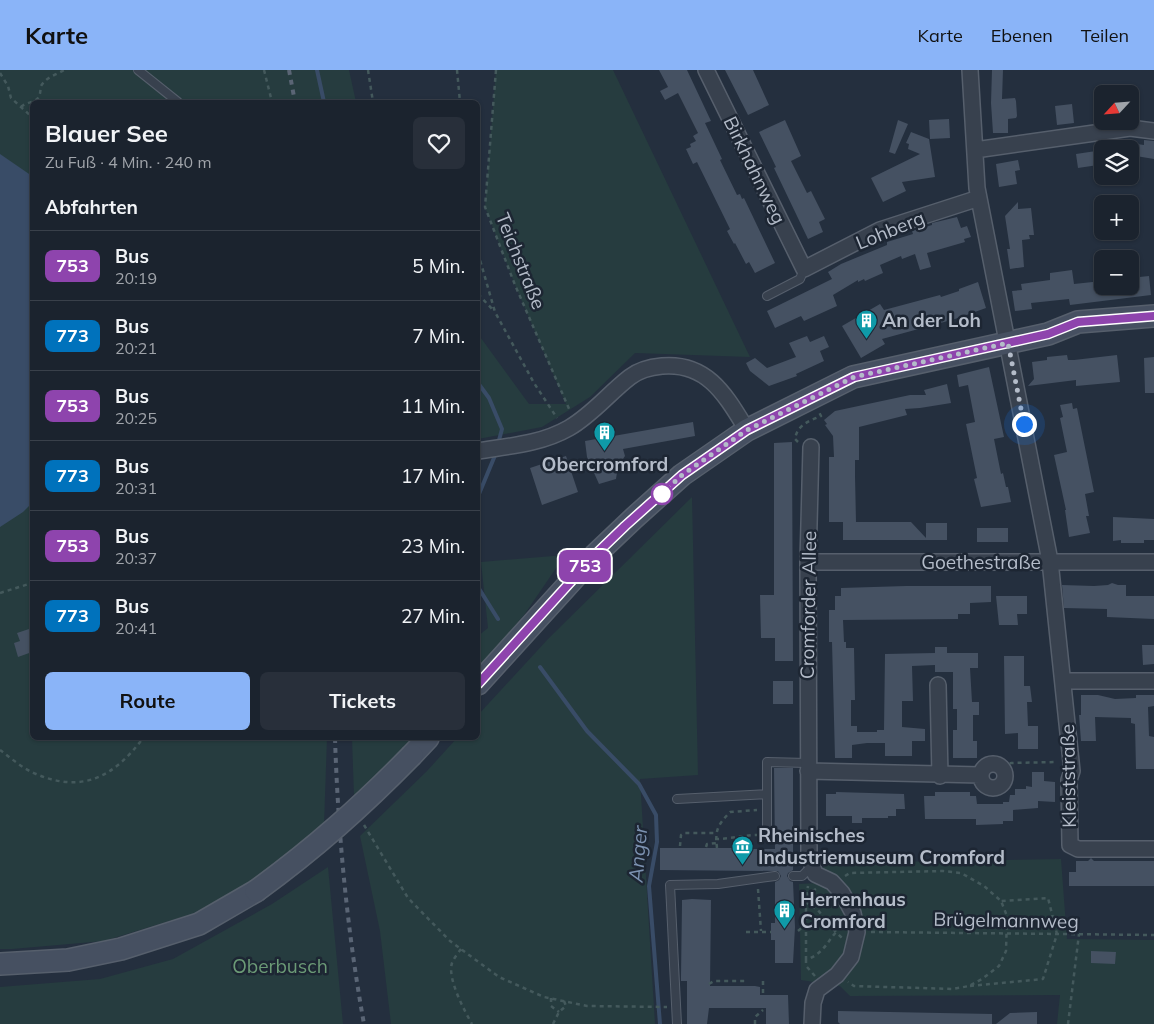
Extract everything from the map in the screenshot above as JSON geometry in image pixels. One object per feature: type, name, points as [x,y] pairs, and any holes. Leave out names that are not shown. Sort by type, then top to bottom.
[{"type":"main road","points":[[480,682],[595,555],[628,523],[682,475],[747,430],[854,377],[1048,334],[1078,322],[1154,316]]},
{"type":"main road","points":[[1048,334],[1080,336],[1154,328]]},
{"type":"main road","points":[[0,964],[68,960],[121,949],[199,924],[256,891],[332,833],[370,799],[426,740]]},
{"type":"street","name":"Birkhahnweg","points":[[706,70],[804,269]]},
{"type":"street","points":[[970,70],[979,198],[1008,343]]},
{"type":"street","points":[[975,150],[1130,128],[1154,131]]},
{"type":"street","name":"Lohberg","points":[[804,269],[880,230],[979,198]]},
{"type":"street","name":"Kleiststraße","points":[[1008,343],[1050,562],[1071,762],[1069,842],[1071,847],[1078,849],[1154,849]]},
{"type":"street","points":[[481,453],[506,446],[542,440],[571,426],[596,410],[631,376],[654,366],[680,366],[708,378],[726,397],[747,430]]},
{"type":"street","name":"Cromforder Allee","points":[[811,447],[808,562],[809,856],[819,878],[842,893],[853,913],[857,932],[851,957],[831,979],[817,990],[812,1024]]},
{"type":"street","name":"Goethestraße","points":[[808,562],[1154,562]]},
{"type":"street","points":[[1063,681],[1154,681]]},
{"type":"street","points":[[938,685],[940,776]]},
{"type":"street","points":[[808,767],[940,776],[981,775],[982,770],[987,765],[995,763],[1003,768]]},
{"type":"lane","points":[[138,70],[176,100]]},
{"type":"lane","points":[[767,296],[800,279],[804,269]]},
{"type":"lane","points":[[768,835],[767,762],[808,767]]},
{"type":"lane","points":[[677,799],[767,794]]},
{"type":"lane","points":[[677,1024],[670,884],[718,884],[775,876]]},
{"type":"lane","points":[[793,876],[819,878]]},
{"type":"path","points":[[33,100],[39,97],[41,87],[49,77],[64,70]]},
{"type":"path","points":[[264,70],[272,100]]},
{"type":"path","points":[[368,70],[373,100]]},
{"type":"path","points":[[457,70],[460,100]]},
{"type":"path","name":"Teichstraße","points":[[496,70],[485,206],[571,426]]},
{"type":"path","points":[[0,74],[8,86],[11,98],[30,115]]},
{"type":"path","points":[[21,106],[30,102]]},
{"type":"path","points":[[480,260],[495,312],[534,383],[571,426]]},
{"type":"path","points":[[480,296],[495,312]]},
{"type":"path","points":[[811,447],[796,441],[796,434],[802,425],[821,416],[819,412]]},
{"type":"path","points":[[0,593],[30,584]]},
{"type":"path","points":[[0,750],[35,774],[65,782],[80,782],[95,779],[109,773],[130,756],[142,740]]},
{"type":"path","points":[[1003,768],[1011,763],[1071,762]]},
{"type":"path","points":[[717,848],[715,833],[721,821],[730,812],[768,810]]},
{"type":"path","points":[[363,823],[408,898],[450,942],[499,977],[551,998],[587,1006],[665,1007]]},
{"type":"path","points":[[680,846],[681,835],[684,833],[715,833]]},
{"type":"path","points":[[715,839],[728,839],[740,835],[768,835]]},
{"type":"path","points":[[706,847],[707,844],[717,843]]},
{"type":"path","points":[[969,986],[999,966],[1006,952],[1007,916],[1001,901],[984,886],[961,873],[943,871],[850,873],[810,881],[806,899],[806,963],[810,977],[816,982],[831,979],[854,986],[953,989],[1043,979],[1057,934],[1048,898],[1001,901]]},
{"type":"path","points":[[806,899],[819,878]]},
{"type":"path","points":[[757,879],[761,931]]},
{"type":"path","points":[[806,899],[808,904],[818,910],[836,931]]},
{"type":"path","points":[[806,963],[806,960],[824,949],[829,939],[844,925],[846,919]]},
{"type":"path","points":[[798,932],[806,923]]},
{"type":"path","points":[[746,932],[771,932]]},
{"type":"path","name":"Brügelmannweg","points":[[857,932],[1154,935]]},
{"type":"path","points":[[1069,1023],[1079,934]]},
{"type":"path","points":[[461,949],[452,962],[451,970],[457,993],[472,1024]]},
{"type":"path","points":[[709,984],[714,981],[746,981]]},
{"type":"path","points":[[763,981],[763,994]]},
{"type":"path","points":[[551,998],[551,1006],[559,1012]]},
{"type":"path","points":[[553,1024],[559,1012],[566,1006],[563,1001]]},
{"type":"path","points":[[755,1024],[755,1017],[763,1010]]},
{"type":"green space","points":[[0,70],[349,70],[356,100],[30,100],[30,740],[327,740],[324,825],[256,879],[192,914],[104,941],[0,949]]},
{"type":"green space","points":[[496,70],[613,70],[750,357],[635,353],[590,397],[542,427],[480,439],[480,337],[529,404],[566,404],[515,285],[485,207]]},
{"type":"green space","points":[[692,497],[698,775],[640,779],[655,1024],[391,1024],[380,931],[360,836],[427,771],[455,740],[480,740],[480,713],[548,639]]},
{"type":"green space","points":[[565,555],[524,615],[480,667],[480,634],[488,628],[481,562]]},
{"type":"green space","points":[[352,740],[413,740],[354,796]]},
{"type":"green space","points":[[1061,859],[1067,939],[1154,940],[1154,1024],[1057,1024],[1060,995],[850,996],[840,986],[801,980],[799,884],[817,883],[825,863]]},
{"type":"green space","name":"Oberbusch","points":[[328,867],[343,1024],[0,1024],[0,987],[100,979],[173,959],[272,904]]},
{"type":"water","points":[[0,154],[30,175],[30,505],[23,512],[0,527]]},
{"type":"building","points":[[659,70],[687,70],[711,121],[705,123],[722,159],[720,160],[737,195],[740,194],[742,199],[744,198],[775,263],[755,273],[749,262],[746,264],[727,231],[730,229],[697,162],[693,164],[686,149],[691,147],[690,144],[696,141],[693,136],[698,133],[678,93],[665,100],[660,91],[668,87]]},
{"type":"building","points":[[725,70],[753,70],[769,105],[748,115]]},
{"type":"building","points":[[992,70],[1003,70],[1002,99],[1015,98],[1016,101],[1017,116],[1016,118],[1008,119],[1008,133],[993,133],[991,103]]},
{"type":"building","points":[[1072,104],[1074,123],[1057,125],[1055,106]]},
{"type":"building","points":[[949,119],[950,138],[930,139],[929,120]]},
{"type":"building","points":[[785,120],[801,156],[791,161],[807,193],[811,191],[825,219],[819,222],[823,232],[808,239],[759,132]]},
{"type":"building","points":[[898,120],[908,124],[895,154],[889,152]]},
{"type":"building","points":[[911,132],[929,139],[935,177],[902,182],[906,191],[883,202],[871,178],[920,154],[908,149],[909,144],[906,143]]},
{"type":"building","points":[[1144,140],[1154,141],[1154,159],[1139,156],[1139,144],[1144,145]]},
{"type":"building","points":[[1094,151],[1094,166],[1078,168],[1076,154]]},
{"type":"building","points":[[1018,160],[1020,170],[1015,171],[1017,184],[999,187],[996,164]]},
{"type":"building","points":[[1018,202],[1018,209],[1031,208],[1034,235],[1029,235],[1030,239],[1022,240],[1024,267],[1010,269],[1007,249],[1010,249],[1005,216]]},
{"type":"building","points":[[957,217],[961,228],[967,226],[971,237],[964,239],[965,242],[927,253],[931,267],[920,270],[915,254],[902,259],[901,256],[880,265],[883,273],[865,281],[864,279],[858,282],[858,280],[833,295],[837,306],[804,321],[801,316],[775,328],[767,311],[832,279],[828,272],[841,264],[887,245],[887,242],[913,234],[912,231],[932,225],[932,223]]},
{"type":"building","points":[[1072,270],[1074,284],[1094,282],[1094,295],[1139,295],[1139,277],[1149,276],[1151,295],[1070,305],[1069,299],[1031,303],[1032,309],[1015,311],[1012,291],[1022,290],[1021,284],[1050,280],[1050,273]]},
{"type":"building","points":[[978,282],[986,308],[955,319],[882,339],[885,344],[861,358],[842,326],[880,304],[884,310],[940,295],[941,297]]},
{"type":"building","points":[[807,336],[810,342],[824,336],[829,347],[820,351],[824,361],[796,374],[797,376],[769,386],[750,371],[746,363],[755,358],[767,368],[796,357],[789,343]]},
{"type":"building","points":[[1067,355],[1068,360],[1074,360],[1117,355],[1120,382],[1076,386],[1076,380],[1028,386],[1034,379],[1032,362],[1047,360],[1047,357]]},
{"type":"building","points":[[1154,357],[1154,393],[1145,393],[1144,358]]},
{"type":"building","points":[[989,367],[1004,437],[994,439],[1001,474],[1003,473],[1011,502],[981,507],[974,479],[977,478],[966,424],[975,422],[968,385],[959,387],[957,375]]},
{"type":"building","points":[[947,384],[951,403],[905,409],[907,415],[859,427],[859,460],[855,460],[855,476],[856,522],[911,522],[926,538],[926,523],[947,523],[947,540],[843,540],[843,522],[829,522],[829,457],[834,457],[833,436],[825,425],[827,424],[824,420],[835,411],[910,395],[926,395],[924,390]]},
{"type":"building","points":[[1072,403],[1073,409],[1077,408],[1094,492],[1085,494],[1089,516],[1086,516],[1090,533],[1069,537],[1066,510],[1054,455],[1067,452],[1060,418],[1063,417],[1060,405]]},
{"type":"building","name":"Obercromford","points":[[693,422],[695,436],[623,449],[625,456],[618,466],[616,479],[599,484],[587,457],[585,441]]},
{"type":"building","points":[[792,442],[793,661],[775,661],[775,638],[761,638],[760,595],[774,595],[774,443]]},
{"type":"building","points":[[566,456],[578,492],[542,505],[530,468]]},
{"type":"building","points":[[1113,517],[1154,519],[1154,540],[1144,540],[1144,543],[1121,543],[1121,540],[1113,541]]},
{"type":"building","points":[[977,528],[1008,528],[1008,542],[977,542]]},
{"type":"building","points":[[1112,583],[1126,585],[1126,596],[1154,596],[1154,619],[1107,617],[1107,609],[1064,608],[1062,585],[1094,586]]},
{"type":"building","points":[[991,586],[991,602],[970,603],[970,614],[958,614],[958,619],[843,620],[846,648],[854,648],[855,700],[851,700],[851,726],[857,726],[857,732],[884,730],[885,654],[935,653],[935,647],[947,647],[947,653],[978,653],[978,668],[970,668],[972,702],[979,702],[979,715],[973,715],[973,741],[977,741],[977,758],[953,758],[953,730],[957,730],[957,709],[953,709],[953,672],[935,672],[935,665],[912,666],[913,701],[902,701],[902,727],[925,729],[925,741],[912,741],[912,756],[885,756],[885,743],[867,743],[852,745],[852,758],[835,758],[832,642],[829,642],[829,610],[835,610],[835,596],[841,596],[841,588]]},
{"type":"building","points":[[996,596],[1027,596],[1027,614],[1017,614],[1018,625],[999,625]]},
{"type":"building","points":[[30,629],[30,653],[18,657],[14,643],[20,641],[17,633]]},
{"type":"building","points":[[1142,645],[1154,645],[1154,664],[1143,665]]},
{"type":"building","points":[[1004,656],[1024,656],[1024,686],[1030,686],[1032,702],[1027,702],[1028,726],[1038,726],[1038,749],[1018,749],[1018,733],[1005,734]]},
{"type":"building","points":[[773,681],[793,681],[793,704],[773,704]]},
{"type":"building","points":[[1081,695],[1098,695],[1115,699],[1136,698],[1136,695],[1154,695],[1154,706],[1148,707],[1149,736],[1154,737],[1154,769],[1136,769],[1135,724],[1131,723],[1131,718],[1095,717],[1096,741],[1081,741],[1079,715],[1081,715]]},
{"type":"building","points":[[774,768],[793,768],[793,870],[787,876],[793,882],[795,927],[793,963],[775,963],[775,940],[771,940],[771,923],[775,923],[775,882],[781,876],[778,871],[660,870],[660,848],[735,848],[735,841],[747,841],[747,849],[775,849]]},
{"type":"building","points":[[1032,772],[1044,772],[1044,781],[1055,782],[1055,802],[1038,801],[1038,808],[1013,810],[1013,821],[1003,821],[1003,824],[976,825],[976,819],[925,819],[924,796],[935,796],[935,792],[970,792],[970,796],[976,796],[977,804],[1003,804],[1003,802],[1009,802],[1010,795],[1015,795],[1015,789],[1026,789],[1026,786],[1032,787]]},
{"type":"building","points":[[836,792],[904,794],[905,809],[896,809],[896,816],[888,816],[888,818],[862,818],[862,823],[852,823],[852,816],[826,816],[826,794],[836,794]]},
{"type":"building","points":[[1091,858],[1094,861],[1154,861],[1154,886],[1069,886],[1069,872],[1076,872],[1076,861],[1088,861]]},
{"type":"building","points":[[682,900],[711,900],[710,986],[755,986],[760,987],[760,995],[788,995],[789,1024],[766,1024],[766,1008],[709,1008],[707,1024],[687,1024],[687,981],[681,981]]},
{"type":"building","points":[[1091,951],[1116,952],[1115,964],[1091,963]]},
{"type":"building","points":[[838,1011],[992,1014],[992,1024],[840,1024],[838,1022]]},
{"type":"building","points":[[1037,1012],[1037,1024],[996,1024],[1010,1013]]},
{"type":"waterway","name":"Anger","points":[[317,70],[324,100]]},
{"type":"waterway","name":"Anger","points":[[480,386],[489,398],[502,429],[498,444]]},
{"type":"waterway","name":"Anger","points":[[480,492],[496,453]]},
{"type":"waterway","name":"Anger","points":[[480,590],[498,619]]},
{"type":"waterway","name":"Anger","points":[[540,667],[587,731],[639,784],[656,815],[657,842],[649,886],[660,1024]]},
{"type":"railway","points":[[289,70],[295,100]]},
{"type":"railway","points":[[335,740],[338,810],[344,881],[364,1024]]},
{"type":"bus line","name":"753","points":[[480,682],[595,555],[625,526],[682,475],[747,430],[854,377],[1048,334],[1078,322],[1154,316]]},
{"type":"place","name":"An der Loh","points":[[866,339]]},
{"type":"place","name":"Obercromford","points":[[605,452]]},
{"type":"place","name":"Rheinisches Industriemuseum Cromford","points":[[742,865]]},
{"type":"place","name":"Herrenhaus Cromford","points":[[784,929]]},
{"type":"route","points":[[662,494],[682,475],[747,430],[854,377],[1008,343],[1024,424]]}]
